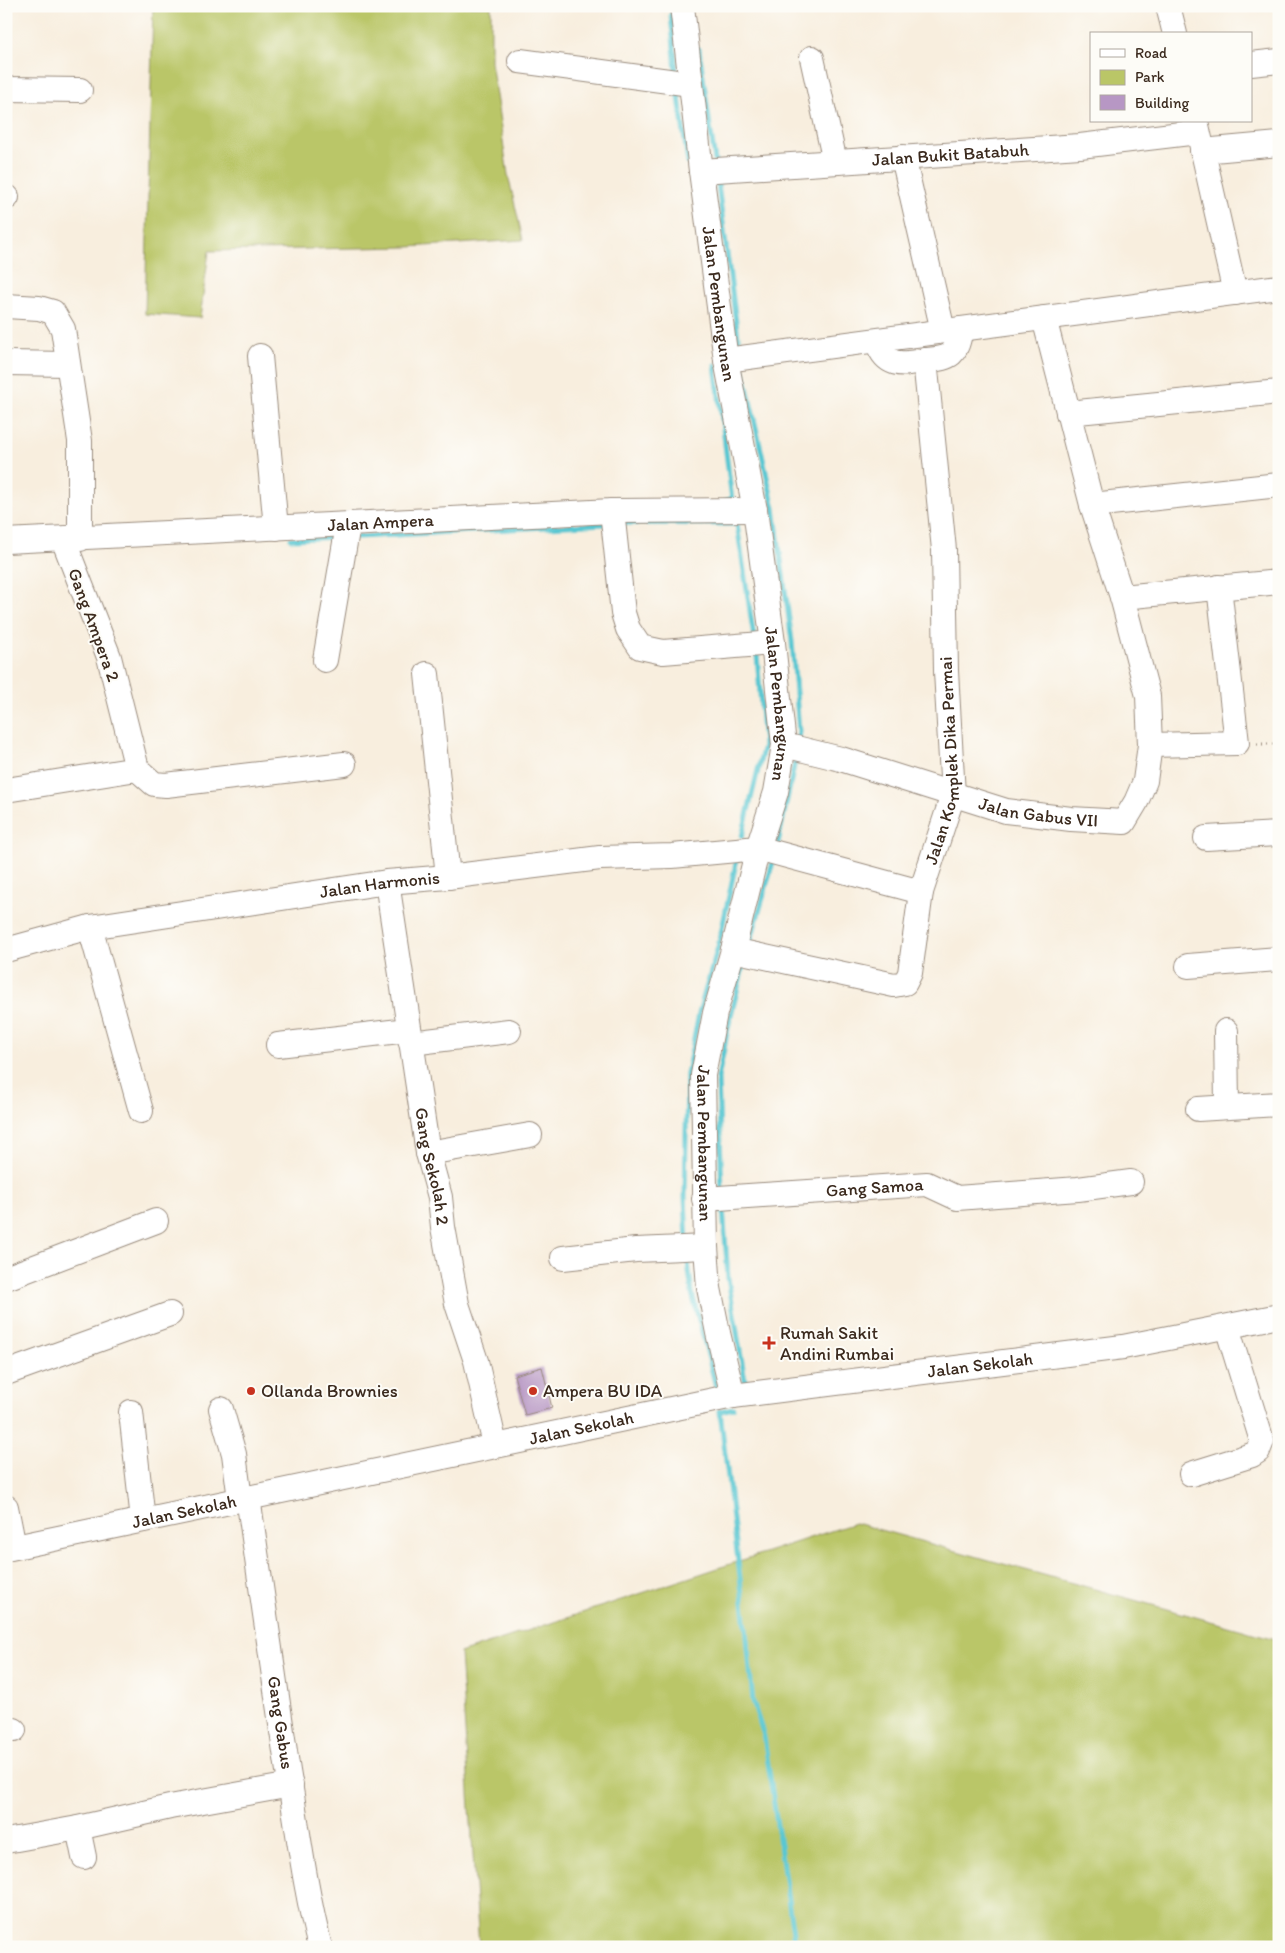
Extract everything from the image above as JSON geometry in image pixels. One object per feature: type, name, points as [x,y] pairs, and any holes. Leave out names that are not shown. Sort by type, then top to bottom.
[{"type":"street","points":[[678,6],[682,7]]},
{"type":"street","points":[[1168,6],[1174,32]]},
{"type":"street","name":"Jalan Pembangunan","points":[[682,7],[726,360],[754,510],[784,745],[776,792],[758,848],[733,950],[715,1013],[703,1075],[704,1199],[709,1288],[733,1396]]},
{"type":"street","points":[[812,58],[835,162]]},
{"type":"street","points":[[520,61],[691,84]]},
{"type":"street","points":[[1252,64],[1279,61]]},
{"type":"street","points":[[6,89],[80,90]]},
{"type":"street","points":[[1199,135],[1235,293]]},
{"type":"street","name":"Jalan Bukit Batabuh","points":[[701,171],[1080,146],[1199,135],[1279,144]]},
{"type":"street","points":[[877,341],[880,352],[888,360],[902,364],[948,356],[955,349],[952,330],[903,157]]},
{"type":"street","points":[[726,360],[1279,287]]},
{"type":"street","points":[[6,306],[39,308],[53,312],[63,329],[80,441],[71,539]]},
{"type":"street","points":[[1044,318],[1092,505],[1122,597],[1148,696],[1150,744],[1237,742],[1219,587]]},
{"type":"street","points":[[260,356],[276,528]]},
{"type":"street","name":"Jalan Komplek Dika Permai","points":[[733,950],[894,985],[905,983],[910,973],[920,892],[953,795],[946,671],[944,550],[925,360]]},
{"type":"street","points":[[6,363],[68,364]]},
{"type":"street","points":[[1068,413],[1279,392]]},
{"type":"street","points":[[1092,505],[1279,485]]},
{"type":"street","name":"Jalan Ampera","points":[[6,541],[612,511],[754,510]]},
{"type":"street","points":[[612,511],[623,613],[628,629],[640,647],[663,652],[772,643]]},
{"type":"street","points":[[325,660],[348,525]]},
{"type":"street","name":"Gang Ampera 2","points":[[71,539],[109,657],[137,769]]},
{"type":"street","points":[[1122,597],[1279,582]]},
{"type":"street","points":[[427,674],[448,877]]},
{"type":"street","name":"Jalan Gabus VII","points":[[784,745],[841,759],[1006,811],[1071,819],[1124,822],[1136,802],[1145,781],[1150,744]]},
{"type":"street","points":[[6,790],[137,769],[154,784],[166,785],[344,764]]},
{"type":"street","points":[[1206,838],[1279,834]]},
{"type":"street","points":[[758,848],[920,892]]},
{"type":"street","name":"Jalan Harmonis","points":[[6,950],[90,927],[387,882],[448,877],[600,858],[672,856],[758,848]]},
{"type":"street","name":"Gang Sekolah 2","points":[[387,882],[428,1153],[440,1197],[443,1227],[457,1304],[476,1361],[495,1445]]},
{"type":"street","points":[[90,927],[141,1111]]},
{"type":"street","points":[[1188,966],[1279,959]]},
{"type":"street","points":[[1226,1030],[1227,1106]]},
{"type":"street","points":[[278,1045],[509,1031]]},
{"type":"street","points":[[1198,1109],[1279,1104]]},
{"type":"street","points":[[428,1153],[530,1135]]},
{"type":"street","name":"Gang Samoa","points":[[704,1199],[927,1184],[957,1198],[1078,1189],[1131,1182]]},
{"type":"street","points":[[6,1278],[156,1221]]},
{"type":"street","points":[[563,1258],[636,1250],[706,1247]]},
{"type":"street","points":[[6,1373],[170,1314]]},
{"type":"street","name":"Jalan Sekolah","points":[[10,1548],[733,1396],[1123,1347],[1279,1316]]},
{"type":"street","points":[[1191,1474],[1252,1456],[1261,1446],[1262,1441],[1227,1327]]},
{"type":"street","name":"Gang Gabus","points":[[221,1409],[244,1498],[290,1785],[320,1947]]},
{"type":"street","points":[[131,1412],[143,1520]]},
{"type":"street","points":[[6,1507],[10,1548]]},
{"type":"street","points":[[6,1841],[78,1828],[170,1807],[290,1785]]},
{"type":"street","points":[[78,1828],[84,1856]]},
{"type":"green space","points":[[153,6],[491,6],[491,62],[508,175],[523,240],[407,247],[209,251],[200,318],[145,314]]},
{"type":"green space","points":[[855,1523],[1279,1640],[1279,1947],[479,1947],[460,1653]]},
{"type":"building","name":"Ampera BU IDA","points":[[542,1367],[552,1408],[525,1415],[514,1375]]},
{"type":"waterway","points":[[671,15],[676,71]]},
{"type":"waterway","points":[[699,49],[715,161]]},
{"type":"waterway","points":[[678,90],[688,163]]},
{"type":"waterway","points":[[717,177],[740,352]]},
{"type":"waterway","points":[[715,365],[732,500],[727,500]]},
{"type":"waterway","points":[[743,369],[774,508],[792,641],[798,739]]},
{"type":"waterway","points":[[623,523],[737,524],[754,638]]},
{"type":"waterway","points":[[357,537],[605,524]]},
{"type":"waterway","points":[[291,539],[340,537]]},
{"type":"waterway","points":[[742,836],[764,745],[757,655]]},
{"type":"waterway","points":[[778,843],[795,761]]},
{"type":"waterway","points":[[749,947],[774,859]]},
{"type":"waterway","points":[[687,1242],[685,1197],[687,1074],[700,1009],[718,947],[736,863]]},
{"type":"waterway","points":[[722,1191],[718,1078],[745,960]]},
{"type":"waterway","points":[[723,1207],[728,1278],[745,1381]]},
{"type":"waterway","points":[[687,1255],[692,1293],[716,1387]]},
{"type":"waterway","points":[[733,1408],[720,1411],[753,1702],[764,1736],[795,1947]]},
{"type":"place","name":"Rumah Sakit Andini Rumbai","points":[[769,1343]]},
{"type":"place","name":"Ollanda Brownies","points":[[251,1391]]},
{"type":"place","name":"Ampera BU IDA","points":[[533,1391]]}]
